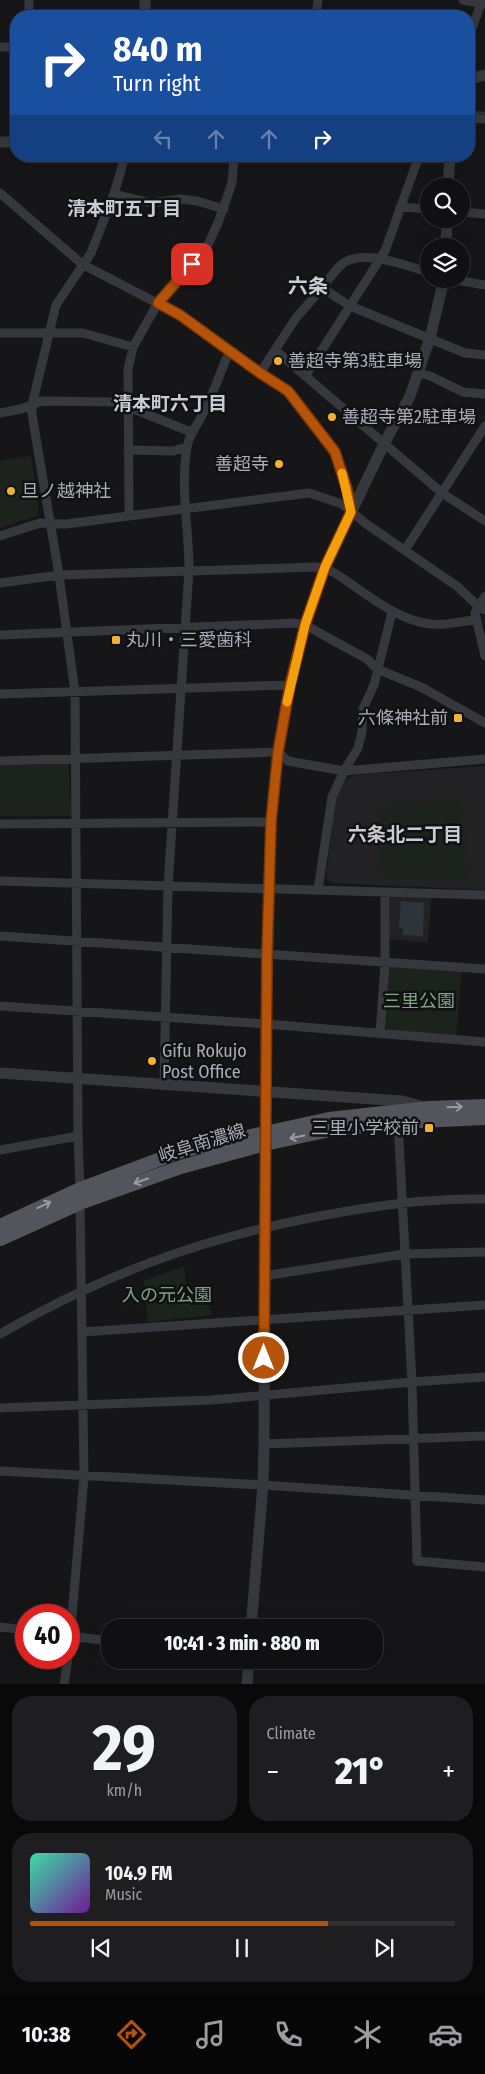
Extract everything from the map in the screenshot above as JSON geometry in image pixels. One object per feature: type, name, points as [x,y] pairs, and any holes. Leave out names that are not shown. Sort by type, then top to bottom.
[{"type":"main road","name":"岐阜南濃線","points":[[265,1138],[329,1119],[428,1108],[485,1106]]},
{"type":"main road","name":"岐阜南濃線","points":[[0,1226],[80,1196],[182,1151],[265,1138],[398,1122],[485,1118]]},
{"type":"main road","name":"岐阜南濃線","points":[[0,1239],[80,1196]]},
{"type":"street","points":[[463,0],[483,2],[475,22]]},
{"type":"street","points":[[73,1604],[84,1477],[78,1136],[75,692],[59,575],[32,405],[56,305],[91,253],[114,194],[123,162]]},
{"type":"street","points":[[129,516],[128,369],[133,347],[158,303],[205,251],[224,209],[232,183],[234,162]]},
{"type":"street","points":[[306,376],[385,251],[418,162]]},
{"type":"street","points":[[449,178],[450,162]]},
{"type":"street","points":[[0,193],[82,264],[180,315],[288,391],[335,452],[347,489],[351,512]]},
{"type":"street","points":[[114,194],[151,203],[181,199],[197,201],[224,209]]},
{"type":"street","points":[[400,207],[420,209]]},
{"type":"street","points":[[470,213],[485,214]]},
{"type":"street","points":[[260,373],[296,318],[342,264],[350,260],[380,258],[420,269]]},
{"type":"street","points":[[470,282],[485,285]]},
{"type":"street","points":[[322,288],[350,306],[465,353],[485,355]]},
{"type":"street","points":[[252,1619],[263,1485],[267,955],[271,822],[278,752],[290,685],[305,625],[325,567],[385,442],[410,396],[430,338],[442,288]]},
{"type":"street","points":[[0,333],[83,333],[133,347]]},
{"type":"street","points":[[275,350],[385,442],[442,493],[485,520]]},
{"type":"street","points":[[164,1085],[168,886],[189,570],[189,540],[185,510],[187,446],[191,432],[200,420],[226,359],[232,352]]},
{"type":"street","points":[[418,373],[430,376],[463,392],[485,394]]},
{"type":"street","points":[[0,413],[42,402],[116,402],[191,432]]},
{"type":"street","points":[[406,550],[485,426]]},
{"type":"street","points":[[128,450],[174,451],[187,446]]},
{"type":"street","points":[[0,536],[40,523],[66,524],[310,493],[342,504],[458,586],[481,608]]},
{"type":"street","points":[[0,583],[59,575],[325,567],[392,612],[430,624],[476,620]]},
{"type":"street","points":[[485,596],[481,608],[475,613],[485,656]]},
{"type":"street","points":[[318,890],[332,798],[344,771],[358,748],[362,732],[363,709],[374,684],[392,612]]},
{"type":"street","points":[[0,635],[295,623],[305,625],[367,659],[377,669],[421,687],[485,723]]},
{"type":"street","points":[[0,694],[290,685]]},
{"type":"street","points":[[0,761],[278,752],[288,761],[344,771],[485,759]]},
{"type":"street","points":[[0,824],[271,822]]},
{"type":"street","points":[[0,881],[485,895]]},
{"type":"street","points":[[380,1034],[385,963],[384,892]]},
{"type":"street","points":[[0,936],[167,949],[485,969]]},
{"type":"street","points":[[0,1006],[266,1024],[485,1042]]},
{"type":"street","points":[[0,1073],[402,1101],[428,1108]]},
{"type":"street","points":[[398,1122],[412,1382],[417,1561],[485,1567]]},
{"type":"street","points":[[0,1150],[78,1136]]},
{"type":"street","points":[[0,1334],[81,1290],[192,1246],[264,1227],[355,1209],[402,1202],[485,1199]]},
{"type":"street","points":[[264,1276],[404,1254],[485,1252]]},
{"type":"street","points":[[82,1332],[485,1306]]},
{"type":"street","points":[[0,1408],[212,1400],[485,1377]]},
{"type":"street","points":[[264,1444],[485,1436]]},
{"type":"street","points":[[0,1471],[416,1494],[485,1500]]},
{"type":"street","points":[[0,1627],[15,1629]]},
{"type":"street","points":[[80,1637],[101,1640]]},
{"type":"street","points":[[64,1684],[66,1669]]},
{"type":"street","points":[[247,1684],[248,1669]]},
{"type":"shaded area","points":[[485,766],[485,890],[332,883],[326,878],[335,800],[345,780],[356,775]]},
{"type":"shaded area","points":[[392,896],[431,897],[428,943],[389,939],[390,898]]},
{"type":"shaded area","points":[[401,901],[424,903],[423,936],[403,935],[403,928],[399,928]]},
{"type":"green space","points":[[31,456],[39,515],[0,528],[0,461]]},
{"type":"green space","points":[[68,763],[72,816],[0,816],[0,766]]},
{"type":"green space","points":[[462,799],[469,882],[381,878],[375,814],[383,805]]},
{"type":"green space","name":"三里公園","points":[[385,963],[462,968],[456,1040],[380,1034]]},
{"type":"green space","name":"入の元公園","points":[[184,1266],[187,1288],[204,1290],[212,1315],[148,1322],[144,1281]]},
{"type":"waterway","points":[[475,112],[485,113]]},
{"type":"slow traffic","points":[[287,702],[305,625],[325,567],[351,512],[342,473]]},
{"type":"place","name":"善超寺第3駐車場","points":[[278,361]]},
{"type":"place","name":"善超寺第2駐車場","points":[[332,417]]},
{"type":"place","name":"善超寺","points":[[279,464]]},
{"type":"place","name":"旦ノ越神社","points":[[11,491]]},
{"type":"place","name":"丸川・三愛歯科","points":[[116,640]]},
{"type":"place","name":"六條神社前","points":[[458,718]]},
{"type":"place","name":"Gifu Rokujo Post Office","points":[[152,1061]]},
{"type":"place","name":"三里小学校前","points":[[429,1128]]},
{"type":"district","name":"清本町五丁目","points":[[124,208]]},
{"type":"district","name":"六条","points":[[308,286]]},
{"type":"district","name":"清本町六丁目","points":[[170,403]]},
{"type":"district","name":"六条北二丁目","points":[[405,834]]},
{"type":"route","points":[[192,264],[158,303],[180,315],[288,391],[335,452],[347,489],[351,512],[325,567],[305,625],[290,685],[278,752],[271,822],[267,955],[264,1358]]}]
